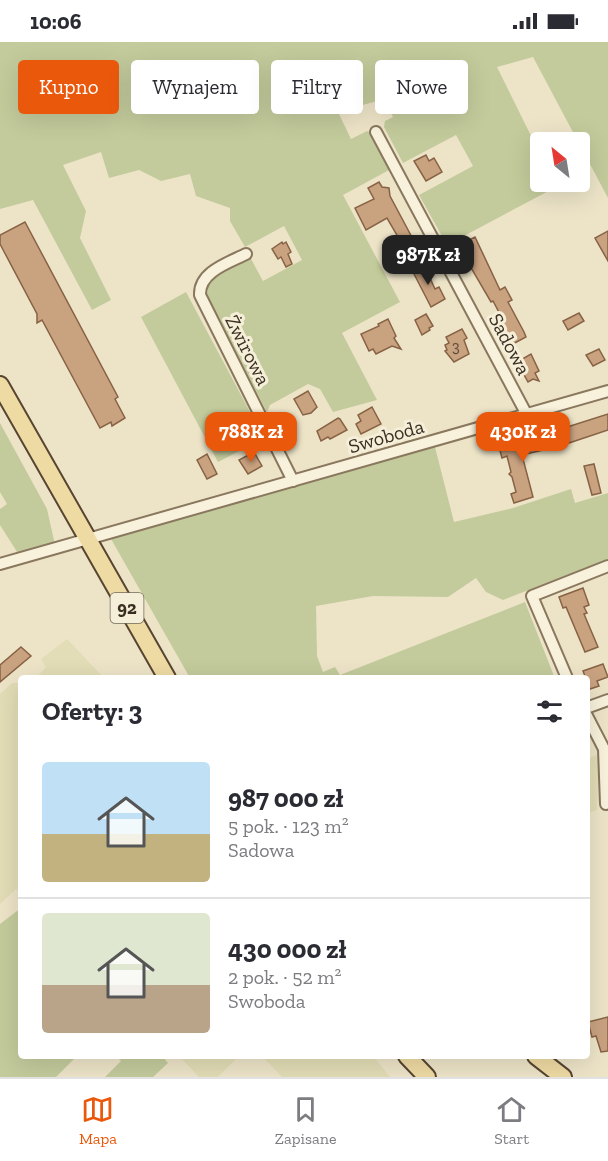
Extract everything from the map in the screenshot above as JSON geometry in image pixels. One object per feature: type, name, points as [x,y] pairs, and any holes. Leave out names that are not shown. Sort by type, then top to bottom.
[{"type":"main road","name":"92","points":[[0,385],[165,675]]},
{"type":"main road","points":[[410,1059],[427,1077]]},
{"type":"main road","points":[[540,1059],[564,1077]]},
{"type":"street","name":"Sadowa","points":[[376,132],[527,415]]},
{"type":"street","name":"Żwirowa","points":[[246,254],[206,275],[201,281],[200,295],[293,481]]},
{"type":"street","name":"Swoboda","points":[[0,564],[608,391]]},
{"type":"street","points":[[566,675],[532,596],[608,566]]},
{"type":"street","points":[[590,707],[608,700]]},
{"type":"street","points":[[590,722],[604,748],[606,804]]},
{"type":"shaded area","points":[[67,639],[101,675],[39,675],[46,667],[41,659]]},
{"type":"shaded area","points":[[12,683],[18,683],[18,891],[16,889],[0,904],[0,694]]},
{"type":"shaded area","points":[[599,754],[597,810],[590,813],[590,758]]},
{"type":"shaded area","points":[[182,1059],[236,1059],[218,1077],[199,1077]]},
{"type":"shaded area","points":[[265,1059],[375,1059],[390,1077],[282,1077]]},
{"type":"green space","points":[[0,42],[608,42],[608,198],[590,164],[590,132],[573,132],[533,57],[497,67],[530,134],[530,192],[547,192],[447,245],[419,195],[473,166],[456,135],[403,163],[384,127],[385,121],[393,117],[392,114],[468,114],[468,60],[375,60],[375,102],[363,105],[363,60],[271,60],[271,114],[339,114],[351,139],[367,131],[372,133],[391,169],[343,195],[400,302],[342,333],[377,400],[333,412],[320,389],[308,384],[270,405],[267,412],[202,288],[205,281],[250,257],[263,281],[302,260],[284,226],[245,247],[230,221],[230,208],[196,196],[190,174],[161,181],[139,170],[109,178],[101,152],[63,165],[86,211],[80,238],[111,300],[92,310],[33,200],[0,209]]},
{"type":"green space","points":[[186,292],[264,438],[218,462],[141,317]]},
{"type":"green space","points":[[0,423],[47,509],[55,545],[19,555],[0,525],[0,509],[7,504],[0,492]]},
{"type":"green space","points":[[435,447],[454,522],[513,508],[571,489],[575,503],[608,493],[608,559],[503,600],[486,592],[476,578],[448,597],[373,596],[316,606],[317,656],[323,672],[335,667],[340,675],[188,675],[111,539]]},
{"type":"green space","points":[[525,602],[554,675],[340,675]]},
{"type":"green space","points":[[18,910],[18,1059],[74,1059],[56,1077],[0,1077],[0,924]]},
{"type":"green space","points":[[119,1059],[165,1059],[168,1063],[153,1077],[105,1077],[121,1061]]},
{"type":"building","points":[[426,155],[429,161],[434,158],[442,172],[426,181],[414,161]]},
{"type":"building","points":[[379,182],[382,187],[389,188],[390,196],[415,243],[417,249],[404,256],[398,244],[401,242],[387,218],[366,230],[355,208],[374,199],[368,188]]},
{"type":"building","points":[[25,222],[118,397],[115,399],[125,418],[112,426],[111,422],[100,428],[42,320],[37,323],[37,314],[0,244],[0,235]]},
{"type":"building","points":[[608,231],[608,261],[595,238]]},
{"type":"building","points":[[475,237],[500,290],[505,287],[512,300],[508,302],[526,337],[513,344],[499,322],[503,320],[493,301],[491,302],[463,254],[465,253],[461,244]]},
{"type":"building","points":[[282,242],[283,244],[286,242],[291,252],[288,254],[292,264],[286,267],[281,257],[278,259],[272,249]]},
{"type":"building","points":[[424,265],[435,289],[439,287],[445,299],[431,307],[412,270]]},
{"type":"building","points":[[579,313],[584,321],[568,330],[563,321]]},
{"type":"building","points":[[426,314],[433,326],[422,335],[415,320]]},
{"type":"building","points":[[388,319],[396,336],[394,338],[401,349],[392,346],[376,354],[373,349],[369,351],[361,334]]},
{"type":"building","points":[[462,329],[467,338],[464,340],[469,354],[454,362],[445,351],[447,350],[445,345],[449,343],[446,337]]},
{"type":"building","points":[[599,349],[605,360],[593,366],[586,355]]},
{"type":"building","points":[[531,354],[539,371],[535,373],[539,381],[533,379],[528,382],[517,362]]},
{"type":"building","points":[[308,391],[317,407],[311,413],[303,415],[294,399]]},
{"type":"building","points":[[372,407],[381,424],[361,434],[356,424],[361,421],[358,415]]},
{"type":"building","points":[[608,414],[608,430],[569,443],[564,428]]},
{"type":"building","points":[[338,418],[347,430],[321,441],[317,431]]},
{"type":"building","points":[[548,434],[552,448],[522,455],[533,497],[514,503],[511,494],[516,492],[509,474],[511,472],[507,456],[502,458],[499,447]]},
{"type":"building","points":[[254,452],[262,466],[248,474],[239,460]]},
{"type":"building","points":[[207,454],[217,474],[207,479],[197,460]]},
{"type":"building","points":[[594,464],[601,493],[592,495],[584,466]]},
{"type":"building","points":[[583,588],[589,605],[584,607],[587,613],[584,614],[598,647],[585,652],[566,607],[563,608],[559,597]]},
{"type":"building","points":[[21,647],[31,656],[0,682],[0,665]]},
{"type":"building","points":[[603,664],[608,677],[597,681],[599,686],[590,689],[590,675],[585,675],[583,671]]},
{"type":"building","points":[[608,1017],[608,1051],[601,1052],[596,1036],[592,1037],[590,1022]]}]
